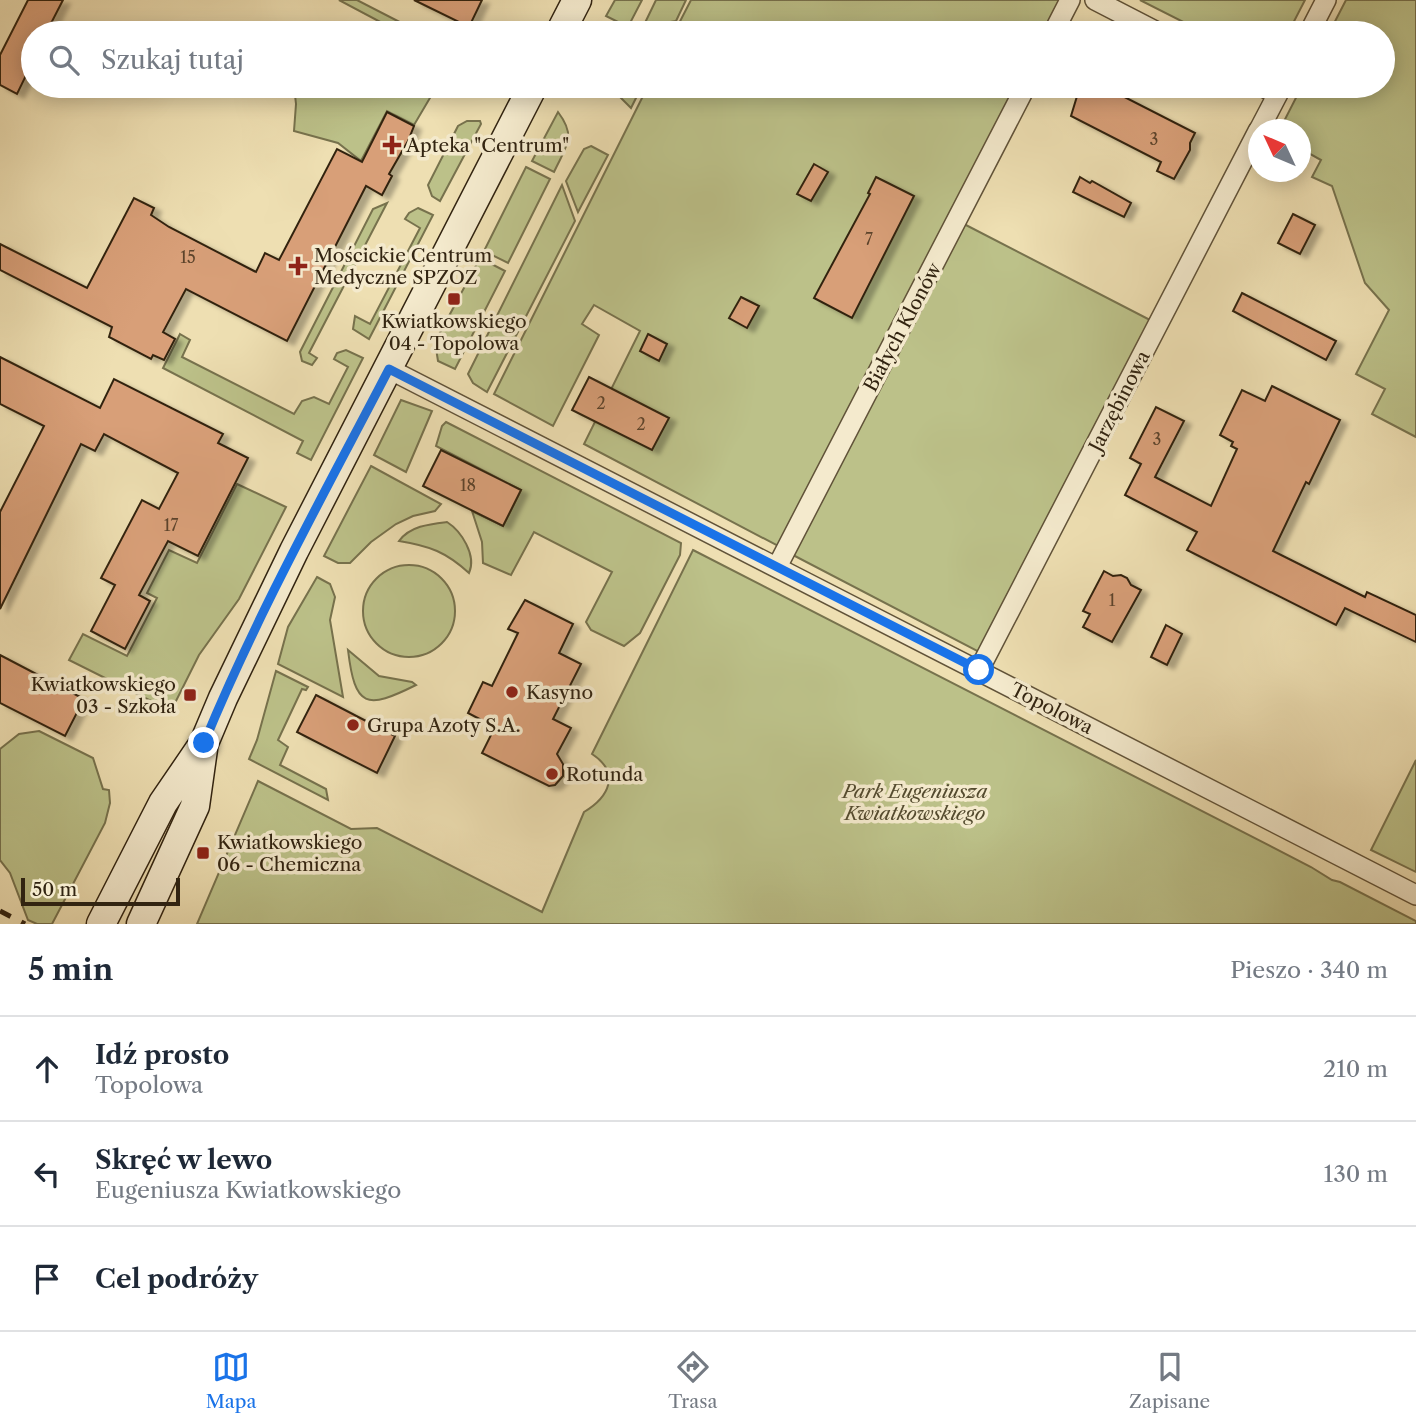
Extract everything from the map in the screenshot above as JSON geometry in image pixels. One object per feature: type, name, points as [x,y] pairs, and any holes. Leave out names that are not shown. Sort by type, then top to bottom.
[{"type":"main road","points":[[566,21],[577,0]]},
{"type":"main road","points":[[102,924],[163,803],[204,743],[294,551],[527,98]]},
{"type":"main road","points":[[141,924],[195,806],[204,743]]},
{"type":"street","points":[[1059,21],[1070,0]]},
{"type":"street","points":[[1095,0],[1136,21]]},
{"type":"street","points":[[1315,21],[1326,0]]},
{"type":"street","name":"Białych Klonów","points":[[777,567],[1020,98]]},
{"type":"street","name":"Jarzębinowa","points":[[1263,119],[1270,98]]},
{"type":"street","name":"Jarzębinowa","points":[[979,670],[1248,151]]},
{"type":"street","name":"Topolowa","points":[[389,369],[1416,895]]},
{"type":"green space","points":[[339,0],[357,0],[398,21],[378,21]]},
{"type":"green space","points":[[615,0],[642,0],[631,21],[616,21],[606,16]]},
{"type":"green space","points":[[656,0],[686,0],[676,21],[646,21]]},
{"type":"green space","points":[[691,0],[1061,0],[1051,21],[680,21]]},
{"type":"green space","points":[[1140,0],[1305,0],[1294,21],[1181,21]]},
{"type":"green space","points":[[1346,0],[1416,0],[1416,437],[1372,414],[1385,389],[1356,374],[1389,310],[1365,283],[1332,186],[1312,177],[1321,160],[1311,154],[1311,119],[1285,119],[1296,98],[1395,98],[1395,21],[1335,21]]},
{"type":"green space","points":[[295,98],[430,98],[414,125],[387,111],[361,161],[338,143],[294,131]]},
{"type":"green space","points":[[621,98],[636,98],[631,108]]},
{"type":"green space","points":[[642,98],[1014,98],[782,548],[584,444],[640,331],[594,305],[582,324],[599,335],[553,426],[494,394]]},
{"type":"green space","points":[[558,112],[567,128],[568,142],[554,172],[532,161]]},
{"type":"green space","points":[[467,121],[480,121],[481,124],[440,201],[432,196],[428,185],[458,126]]},
{"type":"green space","points":[[591,146],[608,155],[578,212],[566,181],[584,149]]},
{"type":"green space","points":[[526,167],[550,179],[508,263],[484,251]]},
{"type":"green space","points":[[562,185],[575,221],[487,392],[473,383],[468,374]]},
{"type":"green space","points":[[387,203],[309,353],[317,358],[312,365],[302,361],[300,352],[373,209]]},
{"type":"green space","points":[[418,208],[433,215],[369,339],[353,329],[355,316],[370,324],[420,228],[405,219]]},
{"type":"green space","points":[[962,223],[1152,321],[981,653],[791,554]]},
{"type":"green space","points":[[480,258],[505,271],[455,369],[438,361],[435,342]]},
{"type":"green space","points":[[180,334],[190,340],[182,357],[294,414],[302,401],[314,397],[329,404],[348,367],[334,359],[337,353],[346,350],[363,358],[311,460],[297,453],[303,441],[163,368]]},
{"type":"green space","points":[[401,400],[432,411],[406,472],[374,455]]},
{"type":"green space","points":[[446,422],[681,543],[680,555],[640,633],[624,646],[591,630],[586,622],[612,572],[534,532],[511,575],[483,563],[482,542],[472,511],[503,526],[521,490],[436,446],[442,426]]},
{"type":"green space","points":[[371,466],[441,504],[435,511],[413,516],[396,524],[371,542],[350,563],[338,563],[324,556]]},
{"type":"green space","points":[[237,484],[286,507],[239,599],[199,655],[171,711],[69,660],[83,634],[127,656],[157,598],[147,593],[169,550],[197,563]]},
{"type":"green space","points":[[447,522],[466,544],[471,559],[469,573],[437,551],[399,541],[415,529]]},
{"type":"green space","name":"Park Eugeniusza Kwiatkowskiego","points":[[693,550],[1416,921],[1416,924],[197,924],[258,781],[351,829],[377,828],[542,912],[584,812],[600,799],[608,784],[606,769],[592,754]]},
{"type":"green space","points":[[409,565],[426,569],[441,579],[451,594],[455,611],[451,628],[441,643],[426,653],[409,657],[392,653],[377,643],[367,628],[363,611],[367,594],[377,579],[392,569]]},
{"type":"green space","points":[[317,577],[330,584],[335,597],[330,620],[343,697],[278,664],[288,627]]},
{"type":"green space","points":[[348,650],[379,676],[416,685],[385,698],[366,699],[359,693],[355,683]]},
{"type":"green space","points":[[276,671],[308,687],[306,690],[302,689],[278,740],[288,747],[280,765],[326,789],[328,800],[249,759]]},
{"type":"green space","points":[[39,731],[93,758],[103,789],[109,790],[110,803],[105,823],[52,924],[37,924],[28,920],[10,873],[0,860],[0,749],[19,734]]},
{"type":"green space","points":[[1416,760],[1416,872],[1371,850]]},
{"type":"building","points":[[28,0],[63,0],[52,21],[21,21],[21,86],[17,94],[0,85],[0,55]]},
{"type":"building","points":[[414,0],[482,0],[472,21],[457,21]]},
{"type":"building","points":[[1076,98],[1126,98],[1195,133],[1190,150],[1174,179],[1157,171],[1161,162],[1071,116]]},
{"type":"building","points":[[387,112],[414,126],[408,141],[389,174],[392,176],[382,195],[366,186],[287,341],[186,289],[163,332],[175,339],[164,360],[153,355],[151,359],[109,337],[112,327],[0,270],[0,244],[87,288],[134,198],[154,208],[151,215],[169,227],[256,272],[265,253],[279,260],[337,149],[362,162]]},
{"type":"building","points":[[814,164],[828,172],[811,201],[797,194]]},
{"type":"building","points":[[876,177],[914,196],[852,318],[814,298],[870,194],[868,193]]},
{"type":"building","points":[[1080,177],[1131,203],[1124,217],[1073,192]]},
{"type":"building","points":[[1293,214],[1315,225],[1300,254],[1278,243]]},
{"type":"building","points":[[1242,293],[1336,341],[1326,360],[1233,311]]},
{"type":"building","points":[[741,297],[759,306],[747,328],[729,318]]},
{"type":"building","points":[[648,334],[667,344],[659,361],[640,351]]},
{"type":"building","points":[[0,357],[100,408],[114,379],[223,434],[218,443],[248,458],[198,556],[168,541],[139,595],[150,601],[125,649],[91,631],[115,585],[101,578],[142,500],[159,509],[178,473],[104,434],[95,451],[81,444],[0,609],[0,512],[44,426],[0,404]]},
{"type":"building","points":[[589,377],[669,418],[652,450],[572,410]]},
{"type":"building","points":[[1272,386],[1340,420],[1273,551],[1365,597],[1367,592],[1416,615],[1416,642],[1345,608],[1336,625],[1187,550],[1197,532],[1125,495],[1141,464],[1130,458],[1156,407],[1184,421],[1155,477],[1211,506],[1237,449],[1231,446],[1233,442],[1220,435],[1242,390],[1265,401]]},
{"type":"building","points":[[441,450],[521,490],[503,526],[423,486]]},
{"type":"building","points":[[1104,571],[1113,576],[1121,575],[1127,578],[1131,585],[1141,590],[1112,642],[1083,627],[1090,614],[1083,611]]},
{"type":"building","name":"Kasyno","points":[[525,600],[573,624],[559,653],[581,664],[553,719],[571,728],[557,754],[563,764],[563,776],[555,785],[549,786],[482,753],[495,727],[468,713],[483,682],[492,686],[518,633],[508,629]]},
{"type":"building","points":[[1166,625],[1182,634],[1167,665],[1151,657]]},
{"type":"building","points":[[0,655],[84,699],[65,736],[0,703]]},
{"type":"building","points":[[316,695],[395,736],[377,773],[297,732]]},
{"type":"railway","points":[[0,911],[25,924]]},
{"type":"place","name":"Apteka \"Centrum\"","points":[[392,145]]},
{"type":"place","name":"Mościckie Centrum Medyczne SPZOZ","points":[[298,266]]},
{"type":"place","name":"Kwiatkowskiego 04 - Topolowa","points":[[454,299]]},
{"type":"place","name":"Kasyno","points":[[512,692]]},
{"type":"place","name":"Kwiatkowskiego 03 - Szkoła","points":[[190,695]]},
{"type":"place","name":"Grupa Azoty S.A.","points":[[353,725]]},
{"type":"place","name":"Rotunda","points":[[552,774]]},
{"type":"place","name":"Kwiatkowskiego 06 - Chemiczna","points":[[203,853]]},
{"type":"route","points":[[204,743],[294,551],[389,369],[979,670]]}]
